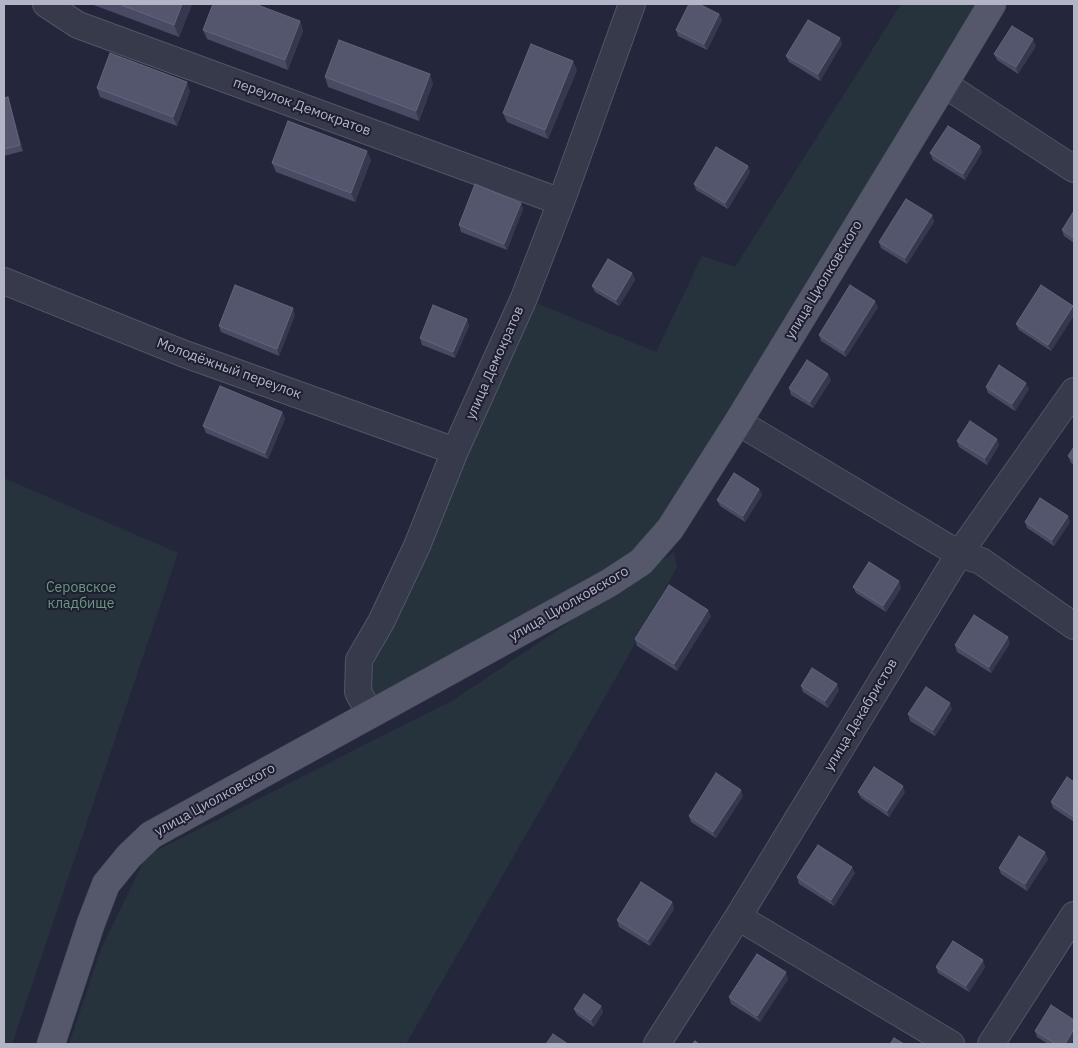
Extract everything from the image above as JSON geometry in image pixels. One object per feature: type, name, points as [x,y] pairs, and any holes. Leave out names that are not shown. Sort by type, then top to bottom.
[{"type":"main road","name":"улица Циолковского","points":[[51,1044],[91,923],[106,884],[129,856],[151,835],[610,583],[641,562],[670,530],[738,422],[992,4]]},
{"type":"street","name":"переулок Демократов","points":[[46,4],[78,25],[561,202]]},
{"type":"street","name":"улица Демократов","points":[[370,714],[358,692],[359,660],[381,622],[417,546],[456,451],[524,298],[561,202],[632,4]]},
{"type":"street","points":[[944,84],[1074,170]]},
{"type":"street","name":"Молодёжный переулок","points":[[4,281],[182,353],[456,451]]},
{"type":"street","name":"улица Декабристов","points":[[657,1044],[738,917],[959,554],[1074,391]]},
{"type":"street","points":[[738,422],[959,554],[981,561],[1074,626]]},
{"type":"street","points":[[992,1044],[1074,915]]},
{"type":"street","points":[[738,917],[951,1044]]},
{"type":"green space","points":[[901,4],[992,4],[670,529],[370,714],[359,660],[524,298],[656,352],[702,256],[735,267]]},
{"type":"green space","name":"Серовское кладбище","points":[[4,478],[178,553],[12,1044],[4,1044]]},
{"type":"green space","points":[[674,552],[677,567],[625,662],[406,1044],[69,1044],[101,949],[146,856],[455,699]]},
{"type":"building","points":[[119,4],[182,4],[174,25]]},
{"type":"building","points":[[213,4],[255,4],[300,21],[285,60],[203,30]]},
{"type":"building","points":[[689,4],[699,4],[719,14],[704,44],[676,30]]},
{"type":"building","points":[[808,20],[840,38],[818,74],[786,56]]},
{"type":"building","points":[[1012,26],[1033,39],[1016,67],[994,54]]},
{"type":"building","points":[[339,40],[430,74],[416,111],[325,77]]},
{"type":"building","points":[[531,44],[573,61],[545,130],[503,113]]},
{"type":"building","points":[[110,53],[187,82],[173,117],[97,88]]},
{"type":"building","points":[[8,97],[20,145],[4,149],[4,98]]},
{"type":"building","points":[[288,121],[367,151],[351,193],[272,163]]},
{"type":"building","points":[[948,126],[980,146],[963,174],[930,153]]},
{"type":"building","points":[[716,147],[748,166],[725,203],[694,184]]},
{"type":"building","points":[[475,184],[521,203],[504,244],[459,225]]},
{"type":"building","points":[[906,199],[932,215],[905,258],[879,242]]},
{"type":"building","points":[[1074,211],[1074,238],[1062,230]]},
{"type":"building","points":[[608,259],[632,273],[616,300],[592,286]]},
{"type":"building","points":[[235,285],[293,308],[277,349],[219,326]]},
{"type":"building","points":[[850,285],[875,301],[844,351],[819,335]]},
{"type":"building","points":[[1041,285],[1073,306],[1048,345],[1016,324]]},
{"type":"building","points":[[433,305],[467,319],[453,352],[420,338]]},
{"type":"building","points":[[807,360],[828,374],[810,402],[789,388]]},
{"type":"building","points":[[999,365],[1026,383],[1012,404],[986,387]]},
{"type":"building","points":[[220,386],[282,412],[265,453],[203,426]]},
{"type":"building","points":[[970,421],[997,439],[985,458],[957,441]]},
{"type":"building","points":[[1074,447],[1074,460],[1068,456]]},
{"type":"building","points":[[734,473],[759,489],[743,516],[717,500]]},
{"type":"building","points":[[1040,498],[1068,516],[1052,540],[1025,522]]},
{"type":"building","points":[[869,562],[899,581],[883,606],[853,587]]},
{"type":"building","points":[[669,585],[708,610],[674,664],[635,639]]},
{"type":"building","points":[[974,615],[1008,637],[989,667],[955,645]]},
{"type":"building","points":[[812,668],[837,684],[825,701],[801,686]]},
{"type":"building","points":[[926,687],[950,703],[933,730],[908,714]]},
{"type":"building","points":[[874,767],[903,786],[887,811],[858,792]]},
{"type":"building","points":[[716,773],[741,790],[713,832],[689,816]]},
{"type":"building","points":[[1067,777],[1074,782],[1074,817],[1051,802]]},
{"type":"building","points":[[1019,836],[1045,852],[1025,884],[999,868]]},
{"type":"building","points":[[818,845],[852,867],[831,900],[797,877]]},
{"type":"building","points":[[641,882],[672,902],[648,940],[617,920]]},
{"type":"building","points":[[953,941],[983,960],[966,986],[936,967]]},
{"type":"building","points":[[757,954],[786,972],[757,1016],[729,997]]},
{"type":"building","points":[[584,994],[601,1006],[591,1020],[574,1009]]},
{"type":"building","points":[[1051,1005],[1074,1020],[1074,1029],[1065,1044],[1056,1044],[1035,1031]]},
{"type":"building","points":[[553,1034],[568,1044],[546,1044]]},
{"type":"building","points":[[894,1038],[904,1044],[890,1044]]}]
